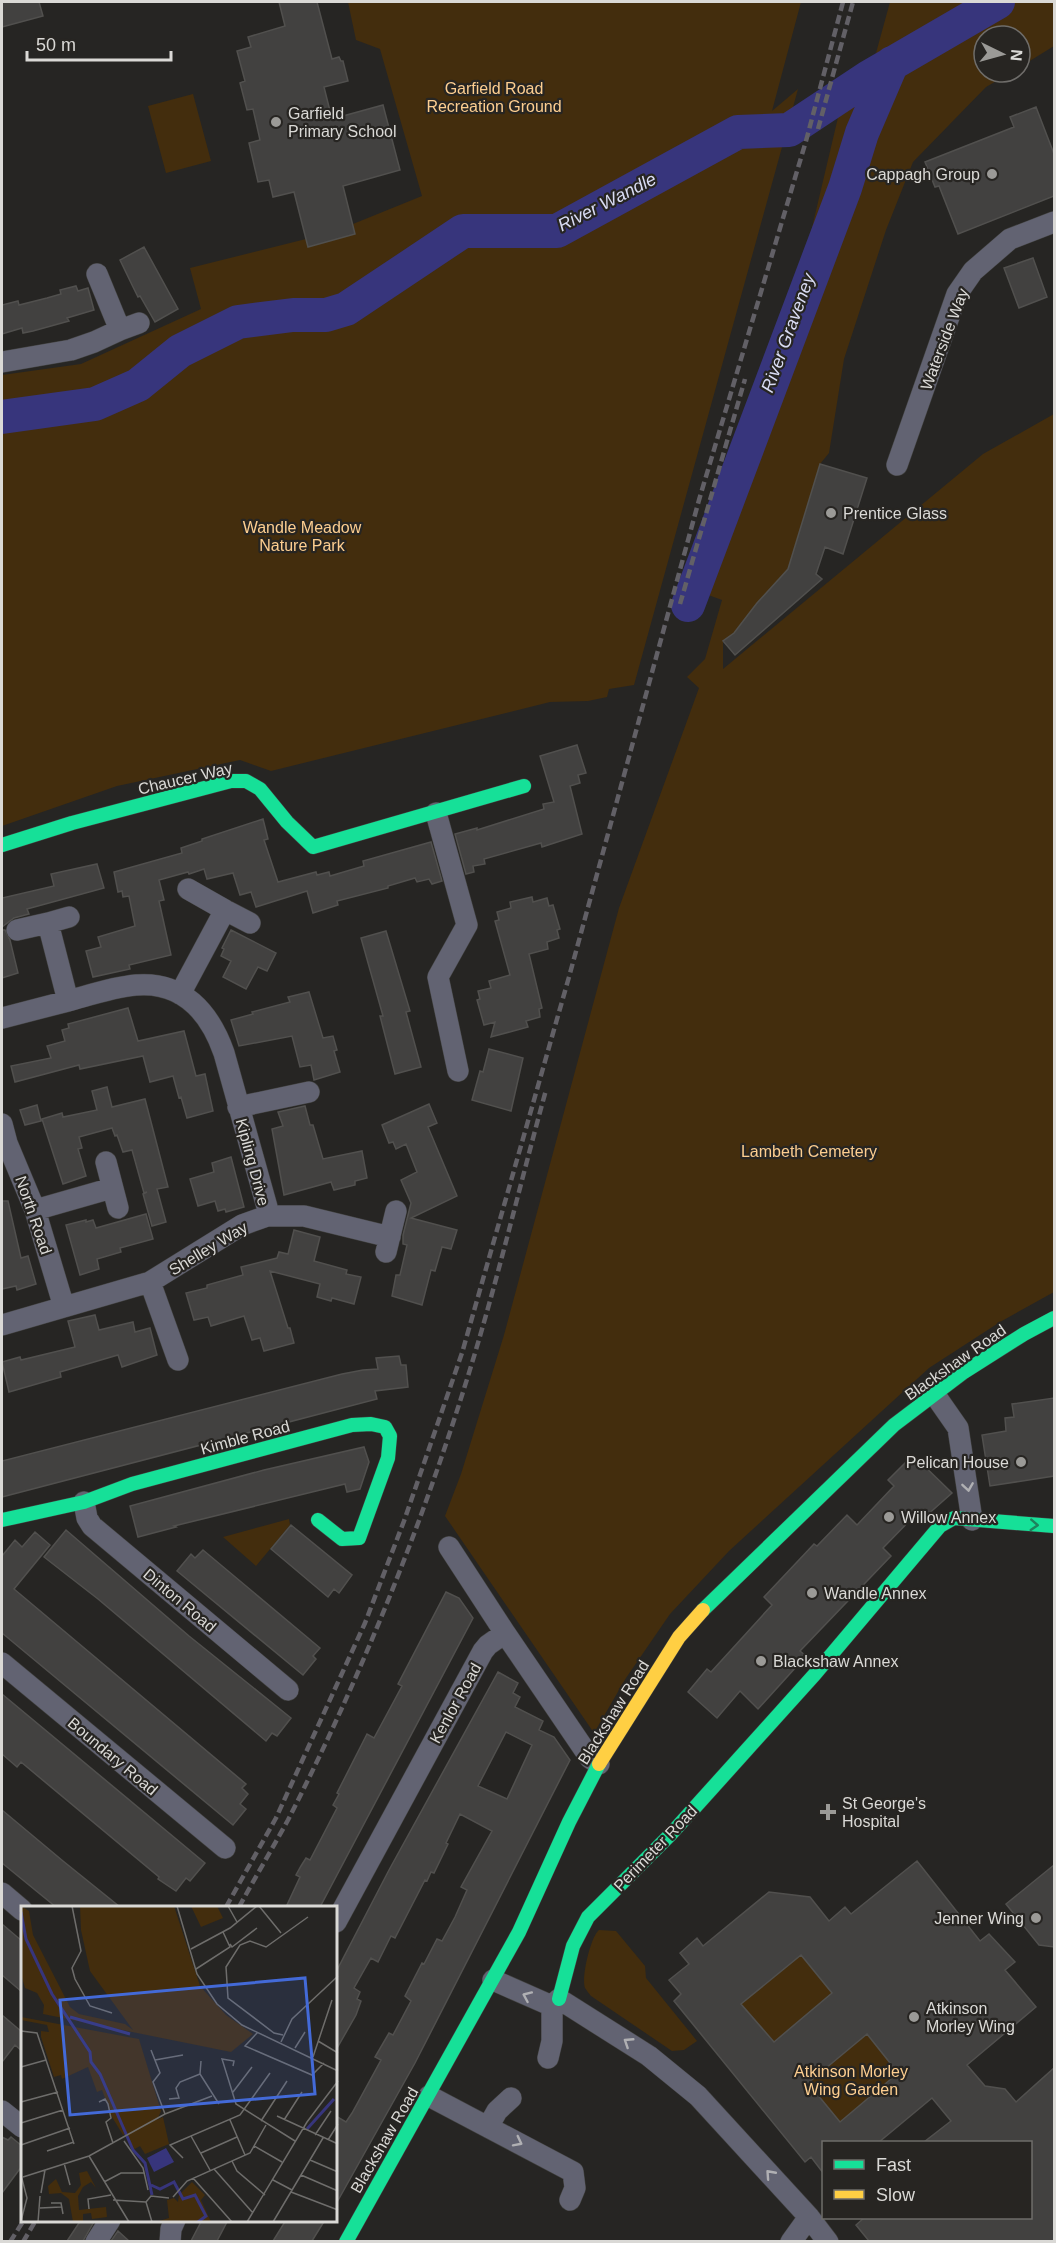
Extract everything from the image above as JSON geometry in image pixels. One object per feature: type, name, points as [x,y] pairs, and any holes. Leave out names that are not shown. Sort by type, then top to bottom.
[{"type":"street","name":"Waterside Way","points":[[897,465],[957,294],[973,271],[1010,238],[1054,222]]},
{"type":"street","points":[[2,362],[71,350],[129,326],[97,274]]},
{"type":"street","name":"Chaucer Way","points":[[2,845],[72,823],[231,781],[246,781],[261,789],[287,822],[313,847],[524,786]]},
{"type":"street","points":[[436,813],[467,925],[438,977],[458,1071]]},
{"type":"street","points":[[188,890],[250,923]]},
{"type":"street","points":[[180,994],[225,910]]},
{"type":"street","points":[[17,930],[69,917]]},
{"type":"street","points":[[48,923],[68,1001]]},
{"type":"street","name":"Kipling Drive","points":[[2,1018],[139,985],[159,987],[180,994],[201,1009],[216,1029],[224,1053],[267,1207],[267,1216]]},
{"type":"street","name":"Kipling Drive","points":[[238,1107],[309,1092]]},
{"type":"street","name":"North Road","points":[[3,1137],[35,1210],[64,1307]]},
{"type":"street","points":[[35,1210],[115,1198],[105,1162]]},
{"type":"street","name":"Shelley Way","points":[[2,1325],[150,1282],[242,1225],[267,1216],[304,1216],[388,1245],[396,1211]]},
{"type":"street","points":[[150,1282],[178,1360]]},
{"type":"street","name":"Blackshaw Road","points":[[346,2241],[519,1932],[569,1822],[599,1764],[679,1638],[715,1596],[894,1425],[994,1353],[1054,1318]]},
{"type":"street","points":[[935,1395],[958,1428],[972,1520]]},
{"type":"street","name":"Kimble Road","points":[[2,1520],[84,1502],[103,1493],[143,1481],[352,1425],[385,1427],[390,1435],[389,1448],[380,1483],[359,1538],[342,1539],[318,1520]]},
{"type":"street","name":"Dinton Road","points":[[84,1502],[87,1518],[92,1526],[288,1690]]},
{"type":"street","name":"Perimeter Road","points":[[555,2003],[580,1928],[588,1917],[670,1835],[815,1674],[940,1526],[954,1518],[1054,1526]]},
{"type":"street","points":[[449,1547],[590,1758],[599,1764]]},
{"type":"street","name":"Kenlor Road","points":[[338,1918],[483,1651],[505,1633]]},
{"type":"street","name":"Boundary Road","points":[[2,1663],[225,1848]]},
{"type":"street","points":[[2,1893],[21,1909]]},
{"type":"street","points":[[493,1980],[555,2003],[649,2056],[690,2089],[725,2124],[828,2241]]},
{"type":"street","points":[[548,2058],[552,2041],[555,2003]]},
{"type":"street","points":[[429,2096],[573,2172],[575,2188],[570,2200]]},
{"type":"street","points":[[488,2127],[497,2111],[511,2098]]},
{"type":"street","points":[[2,2111],[21,2126]]},
{"type":"street","points":[[791,2241],[809,2217]]},
{"type":"street","points":[[96,2241],[109,2222]]},
{"type":"street","points":[[170,2241],[174,2222]]},
{"type":"green space","name":"Wandle Meadow Nature Park","points":[[348,2],[801,2],[772,111],[798,89],[634,685],[609,689],[607,697],[588,701],[550,702],[271,771],[240,760],[117,786],[2,826],[2,375],[81,364],[201,309],[190,268],[306,239],[308,247],[355,234],[353,224],[422,196],[380,49],[356,40]]},
{"type":"green space","name":"Lambeth Cemetery","points":[[890,2],[1054,2],[1054,46],[1032,60],[1032,24],[972,24],[972,84],[991,84],[913,162],[886,230],[844,359],[829,453],[820,464],[788,569],[734,633],[723,642],[723,669],[983,454],[1054,414],[1054,1292],[1000,1322],[929,1368],[729,1551],[670,1614],[626,1678],[594,1733],[445,1516],[461,1474],[504,1335],[619,908],[699,688],[687,677],[705,659],[722,600],[703,593],[802,270],[840,109],[873,64]]},
{"type":"green space","points":[[193,94],[211,161],[166,173],[148,106]]},
{"type":"green space","points":[[289,1519],[290,1525],[256,1566],[223,1537]]},
{"type":"green space","points":[[599,1930],[616,1931],[645,1966],[646,1978],[697,2041],[684,2050],[672,2051],[591,1996],[585,1988],[584,1975],[590,1948]]},
{"type":"green space","name":"Atkinson Morley Wing Garden","points":[[801,1955],[832,1993],[774,2042],[741,2004]]},
{"type":"green space","name":"Atkinson Morley Wing Garden","points":[[867,2034],[898,2073],[840,2122],[808,2083]]},
{"type":"building","points":[[2,2],[39,2],[43,16],[2,27]]},
{"type":"building","name":"Garfield Primary School","points":[[279,2],[317,2],[332,59],[339,57],[343,61],[348,81],[324,87],[332,119],[383,105],[400,170],[343,186],[355,234],[308,247],[294,192],[273,197],[269,180],[258,182],[249,143],[260,140],[253,109],[247,110],[240,83],[245,81],[237,51],[251,47],[248,37],[285,26]]},
{"type":"building","name":"Cappagh Group","points":[[1036,107],[1054,154],[1054,196],[958,234],[939,186],[935,187],[925,162],[1014,127],[1010,117]]},
{"type":"building","points":[[144,247],[178,309],[155,322],[140,296],[138,297],[120,260]]},
{"type":"building","points":[[1033,258],[1047,297],[1019,308],[1004,268]]},
{"type":"building","points":[[76,286],[78,291],[88,288],[94,310],[67,318],[69,321],[33,331],[23,333],[22,328],[2,334],[2,305],[18,301],[19,305],[47,298],[61,294],[60,290]]},
{"type":"building","name":"Prentice Glass","points":[[820,464],[867,478],[843,554],[825,547],[816,574],[822,579],[735,655],[723,641],[734,633],[788,569]]},
{"type":"building","points":[[577,745],[586,773],[578,775],[580,783],[570,786],[582,834],[542,847],[541,843],[484,859],[485,864],[473,866],[474,872],[466,874],[455,834],[477,828],[477,830],[544,809],[543,804],[554,802],[540,756]]},
{"type":"building","points":[[263,819],[268,839],[264,840],[278,882],[316,872],[317,875],[329,872],[330,876],[364,866],[363,861],[431,842],[442,881],[432,884],[429,879],[417,882],[415,878],[388,886],[388,888],[337,901],[338,905],[313,913],[307,891],[256,907],[251,892],[240,895],[233,873],[207,879],[204,869],[189,874],[188,872],[159,880],[164,900],[159,901],[171,955],[129,965],[130,969],[93,977],[86,951],[101,947],[98,937],[135,926],[129,896],[123,897],[122,891],[118,892],[114,872],[182,853],[181,848],[202,841],[202,839]]},
{"type":"building","points":[[97,864],[104,888],[27,909],[29,914],[14,918],[2,927],[2,898],[54,886],[51,874]]},
{"type":"building","points":[[532,897],[533,902],[547,898],[549,906],[553,905],[560,929],[557,930],[559,938],[547,942],[548,949],[529,954],[542,1008],[539,1009],[540,1017],[526,1021],[528,1027],[491,1037],[495,1022],[484,1025],[477,1000],[480,999],[478,991],[491,988],[489,981],[510,975],[495,921],[499,920],[497,912],[511,908],[510,902]]},
{"type":"building","points":[[2,930],[5,930],[10,940],[18,973],[2,978]]},
{"type":"building","points":[[231,930],[276,953],[267,971],[258,967],[246,989],[223,977],[231,961],[221,956],[224,949],[222,948]]},
{"type":"building","points":[[386,931],[410,1011],[406,1012],[421,1067],[395,1074],[380,1016],[383,1016],[361,938]]},
{"type":"building","points":[[309,992],[323,1038],[333,1036],[337,1050],[334,1051],[340,1072],[314,1080],[311,1065],[300,1067],[292,1036],[239,1046],[231,1020],[290,1002],[288,997]]},
{"type":"building","points":[[128,1008],[138,1041],[184,1031],[196,1076],[205,1074],[213,1111],[187,1118],[173,1076],[150,1082],[143,1056],[80,1069],[79,1065],[15,1082],[11,1066],[51,1058],[47,1046],[65,1041],[62,1030],[69,1028],[68,1024]]},
{"type":"building","points":[[489,1049],[523,1058],[511,1111],[472,1100]]},
{"type":"building","points":[[107,1087],[112,1107],[145,1099],[168,1187],[157,1189],[166,1222],[152,1226],[143,1194],[147,1192],[144,1193],[132,1150],[123,1152],[112,1128],[79,1137],[82,1148],[78,1149],[86,1176],[63,1184],[42,1119],[62,1113],[63,1117],[97,1110],[92,1091]]},
{"type":"building","points":[[429,1104],[437,1123],[428,1127],[457,1196],[411,1218],[457,1230],[451,1249],[442,1247],[435,1271],[431,1270],[422,1305],[392,1296],[396,1275],[400,1275],[407,1245],[403,1244],[403,1235],[411,1203],[401,1180],[417,1172],[406,1144],[396,1149],[393,1142],[389,1143],[382,1125]]},
{"type":"building","points":[[37,1105],[41,1121],[25,1125],[20,1110]]},
{"type":"building","points":[[305,1106],[323,1159],[362,1151],[367,1178],[355,1181],[355,1185],[334,1190],[331,1182],[284,1195],[272,1129],[283,1126],[278,1112]]},
{"type":"building","points":[[231,1157],[244,1207],[226,1212],[225,1209],[218,1211],[215,1201],[198,1206],[190,1179],[214,1172],[212,1163]]},
{"type":"building","points":[[2,1201],[8,1201],[21,1258],[28,1256],[36,1284],[17,1290],[16,1286],[2,1289]]},
{"type":"building","points":[[146,1214],[153,1239],[120,1248],[121,1252],[97,1259],[99,1269],[80,1275],[66,1225],[93,1220],[96,1228]]},
{"type":"building","points":[[294,1230],[320,1237],[314,1261],[347,1270],[346,1274],[361,1277],[354,1304],[332,1298],[331,1301],[317,1297],[320,1284],[270,1271],[294,1343],[264,1351],[260,1338],[252,1340],[244,1316],[211,1326],[208,1317],[194,1320],[186,1293],[243,1275],[241,1267],[277,1258],[279,1252],[288,1254]]},
{"type":"building","points":[[95,1315],[99,1330],[133,1322],[135,1332],[150,1328],[157,1355],[122,1367],[118,1355],[60,1372],[61,1377],[9,1392],[2,1362],[20,1357],[21,1360],[75,1347],[68,1321]]},
{"type":"building","points":[[399,1356],[401,1365],[406,1365],[408,1387],[375,1391],[377,1399],[2,1497],[2,1461],[342,1374],[378,1369],[376,1358]]},
{"type":"building","name":"Pelican House","points":[[1054,1398],[1054,1476],[990,1486],[982,1435],[1006,1431],[1005,1418],[1014,1417],[1012,1404]]},
{"type":"building","points":[[364,1447],[369,1462],[360,1489],[347,1492],[345,1484],[138,1537],[130,1506],[264,1470]]},
{"type":"building","points":[[913,1455],[952,1493],[925,1517],[919,1511],[883,1548],[891,1556],[800,1651],[806,1656],[758,1709],[740,1691],[717,1718],[688,1692],[707,1669],[711,1672],[772,1605],[764,1597],[814,1544],[817,1546],[847,1515],[857,1525],[894,1486],[888,1480]]},
{"type":"building","points":[[291,1525],[352,1575],[339,1593],[334,1589],[328,1597],[271,1549]]},
{"type":"building","points":[[66,1530],[189,1636],[291,1718],[277,1736],[272,1733],[266,1741],[98,1599],[44,1557]]},
{"type":"building","points":[[35,1532],[50,1545],[14,1589],[246,1784],[242,1788],[248,1794],[240,1804],[246,1809],[233,1825],[2,1633],[2,1556],[15,1540],[22,1547]]},
{"type":"building","points":[[203,1550],[320,1648],[313,1656],[316,1659],[303,1675],[177,1571],[191,1554],[195,1558]]},
{"type":"building","points":[[446,1592],[459,1598],[473,1618],[321,1906],[286,1906],[300,1877],[296,1875],[306,1858],[310,1860],[337,1808],[333,1805],[339,1794],[337,1793],[367,1734],[374,1738],[402,1686],[398,1684]]},
{"type":"building","points":[[498,1672],[518,1683],[513,1693],[520,1697],[515,1707],[543,1721],[539,1730],[554,1737],[570,1760],[415,2063],[338,2200],[338,2117],[346,2122],[381,2060],[375,2057],[389,2033],[393,2035],[411,2001],[405,1996],[422,1963],[424,1964],[437,1939],[442,1941],[455,1917],[467,1890],[461,1887],[492,1831],[460,1814],[434,1873],[431,1872],[427,1881],[425,1880],[395,1938],[391,1936],[378,1962],[371,1958],[354,1988],[360,1992],[357,1999],[361,2001],[356,2015],[338,2046],[338,1968]],"holes":[[[506,1732],[532,1745],[507,1799],[478,1786]]]},
{"type":"building","points":[[2,1694],[205,1863],[190,1881],[186,1878],[176,1891],[158,1879],[159,1877],[21,1762],[17,1767],[2,1754]]},
{"type":"building","points":[[2,1810],[119,1906],[55,1906],[2,1863]]},
{"type":"building","name":"Atkinson Morley Wing","points":[[917,1861],[980,1941],[989,1934],[1015,1962],[1005,1970],[1036,2007],[967,2065],[985,2086],[1005,2089],[1016,2102],[1054,2068],[1054,2241],[869,2241],[856,2225],[863,2219],[1032,2219],[1032,2141],[925,2141],[951,2121],[932,2098],[880,2141],[822,2141],[822,2171],[811,2157],[805,2162],[674,2001],[681,1994],[669,1980],[689,1964],[680,1953],[697,1938],[703,1946],[769,1892],[810,1897],[829,1921],[845,1907],[851,1914]],"holes":[[[801,1955],[832,1993],[774,2042],[741,2004]],[[867,2034],[898,2073],[840,2122],[808,2083]]]},
{"type":"building","name":"Jenner Wing","points":[[1054,1865],[1054,1947],[1039,1945],[1006,1904]]},
{"type":"building","points":[[2,1924],[21,1940],[21,1991],[2,1975]]},
{"type":"building","points":[[2,2015],[21,2031],[21,2050],[15,2045],[2,2062]]},
{"type":"building","points":[[2,2137],[8,2140],[11,2137],[21,2145],[21,2167],[2,2193]]},
{"type":"building","points":[[80,2222],[94,2222],[83,2241],[67,2241]]},
{"type":"building","points":[[201,2222],[227,2222],[217,2241],[191,2241]]},
{"type":"building","points":[[285,2222],[324,2222],[312,2241],[273,2241]]},
{"type":"building","points":[[118,2231],[129,2241],[111,2241]]},
{"type":"waterway","name":"River Wandle","points":[[2,417],[95,404],[138,385],[180,351],[238,322],[293,315],[326,315],[346,309],[463,231],[557,231],[738,132],[789,130],[869,77],[998,2]]},
{"type":"waterway","name":"River Graveney","points":[[688,605],[845,188],[862,133],[892,63]]},
{"type":"railway","points":[[227,1906],[276,1818],[365,1623],[404,1521],[462,1353],[569,977],[699,500],[806,141],[843,2]]},
{"type":"railway","points":[[818,129],[853,2]]},
{"type":"railway","points":[[680,604],[745,379]]},
{"type":"railway","points":[[240,1906],[288,1820],[343,1707],[415,1532],[475,1353],[546,1090]]},
{"type":"railway","points":[[10,2242],[23,2222]]},
{"type":"railway","points":[[23,2242],[35,2222]]},
{"type":"traffic: fast","points":[[2,845],[72,823],[231,781],[246,781],[260,789],[287,822],[313,847],[524,786]]},
{"type":"traffic: fast","points":[[703,1610],[894,1425],[964,1372],[1054,1318]]},
{"type":"traffic: fast","points":[[2,1520],[84,1502],[132,1484],[352,1425],[371,1424],[385,1427],[390,1436],[388,1458],[359,1538],[342,1539],[318,1520]]},
{"type":"traffic: fast","points":[[559,1999],[573,1946],[588,1917],[670,1835],[815,1674],[940,1526],[954,1518],[1054,1526]]},
{"type":"traffic: fast","points":[[346,2242],[519,1932],[569,1822],[599,1764]]},
{"type":"traffic: slow","points":[[599,1764],[679,1637],[703,1610]]},
{"type":"place","name":"Garfield Primary School","points":[[276,122]]},
{"type":"place","name":"Cappagh Group","points":[[992,174]]},
{"type":"place","name":"Prentice Glass","points":[[831,513]]},
{"type":"place","name":"Pelican House","points":[[1021,1462]]},
{"type":"place","name":"Willow Annex","points":[[889,1517]]},
{"type":"place","name":"Wandle Annex","points":[[812,1593]]},
{"type":"place","name":"Blackshaw Annex","points":[[761,1661]]},
{"type":"place","name":"St George's Hospital","points":[[828,1812]]},
{"type":"place","name":"Jenner Wing","points":[[1036,1918]]},
{"type":"place","name":"Atkinson Morley Wing","points":[[914,2017]]},
{"type":"park label","name":"Garfield Road Recreation Ground","points":[[494,97]]}]
